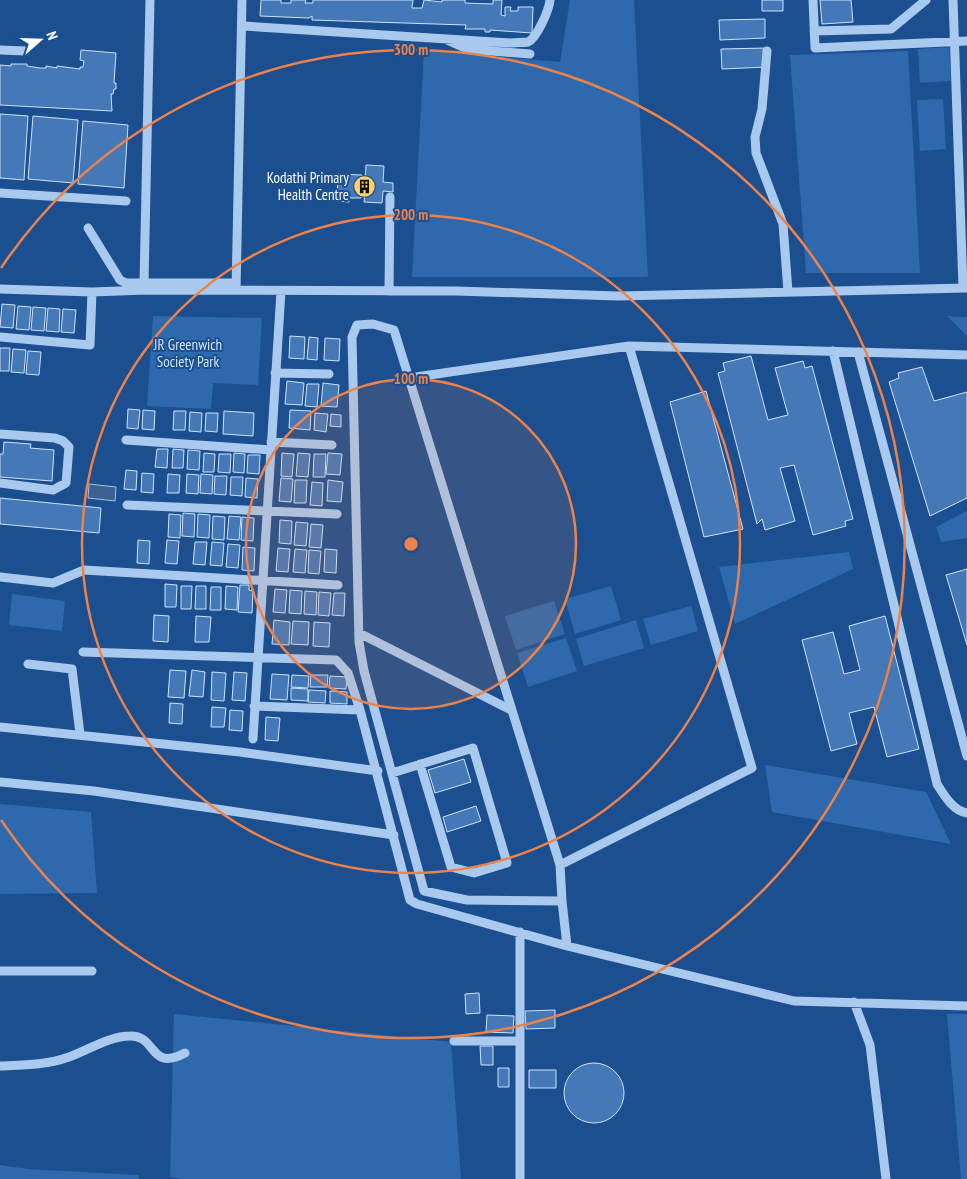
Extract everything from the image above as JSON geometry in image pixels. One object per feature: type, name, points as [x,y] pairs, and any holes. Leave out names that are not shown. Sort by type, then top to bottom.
[{"type":"street","points":[[144,284],[150,0]]},
{"type":"street","points":[[236,287],[242,0]]},
{"type":"street","points":[[242,26],[528,42],[536,35],[540,23],[548,11],[550,0]]},
{"type":"street","points":[[813,0],[815,48],[967,41]]},
{"type":"street","points":[[814,31],[891,29],[926,0]]},
{"type":"street","points":[[88,228],[120,280],[126,283],[280,290],[618,296],[965,288],[953,0]]},
{"type":"street","points":[[443,38],[467,49],[530,54]]},
{"type":"street","points":[[0,50],[26,51]]},
{"type":"street","points":[[767,51],[762,109],[755,138],[760,167],[778,206],[783,224],[788,292]]},
{"type":"street","points":[[0,193],[126,201]]},
{"type":"street","points":[[389,291],[390,197]]},
{"type":"street","points":[[0,289],[92,292],[236,287]]},
{"type":"street","points":[[253,739],[280,290]]},
{"type":"street","points":[[0,337],[90,345],[92,292]]},
{"type":"street","points":[[562,901],[466,900],[424,891],[364,671],[359,633],[352,337],[357,325],[373,324],[394,330],[560,865],[567,946]]},
{"type":"street","points":[[560,865],[752,768],[629,346]]},
{"type":"street","points":[[408,378],[629,346],[967,354]]},
{"type":"street","points":[[833,351],[937,784],[948,800],[961,812],[967,813]]},
{"type":"street","points":[[858,352],[967,756]]},
{"type":"street","points":[[275,373],[329,374]]},
{"type":"street","points":[[0,434],[55,438],[63,441],[69,447],[66,483],[62,487],[53,490],[0,483]]},
{"type":"street","points":[[126,440],[271,446],[332,445]]},
{"type":"street","points":[[127,504],[337,514]]},
{"type":"street","points":[[0,578],[53,583],[84,570],[338,585]]},
{"type":"street","points":[[359,633],[511,710]]},
{"type":"street","points":[[82,652],[336,660],[348,673],[378,771],[410,900],[417,904],[567,946],[794,1001],[967,1006]]},
{"type":"street","points":[[28,664],[72,669],[80,734]]},
{"type":"street","points":[[254,706],[360,710]]},
{"type":"street","points":[[0,727],[240,752],[378,771]]},
{"type":"street","points":[[392,773],[420,764],[473,748],[507,863],[474,873],[451,867],[420,764]]},
{"type":"street","points":[[0,782],[94,791],[394,835]]},
{"type":"street","points":[[520,932],[520,1179]]},
{"type":"street","points":[[0,971],[92,971]]},
{"type":"street","points":[[854,1002],[870,1045],[886,1179]]},
{"type":"street","points":[[0,1066],[48,1062],[67,1058],[125,1036],[137,1036],[146,1042],[155,1054],[164,1059],[175,1059],[185,1053]]},
{"type":"street","points":[[454,1041],[520,1041]]},
{"type":"green space","points":[[570,0],[634,0],[648,277],[412,277],[424,51],[560,62]]},
{"type":"green space","points":[[949,47],[951,81],[920,83],[918,49]]},
{"type":"green space","points":[[908,51],[920,273],[806,273],[790,55]]},
{"type":"green space","points":[[943,99],[946,149],[920,151],[917,100]]},
{"type":"green space","name":"JR Greenwich Society Park","points":[[153,316],[262,318],[258,385],[213,383],[211,409],[147,406]]},
{"type":"green space","points":[[947,316],[967,317],[967,336]]},
{"type":"green space","points":[[967,511],[967,538],[941,542],[936,527]]},
{"type":"green space","points":[[849,552],[853,569],[735,624],[719,567]]},
{"type":"green space","points":[[611,586],[621,620],[575,634],[565,599]]},
{"type":"green space","points":[[12,594],[65,601],[62,631],[9,625]]},
{"type":"green space","points":[[554,601],[565,634],[516,650],[505,616]]},
{"type":"green space","points":[[691,606],[698,631],[651,645],[643,619]]},
{"type":"green space","points":[[636,620],[644,648],[584,666],[576,639]]},
{"type":"green space","points":[[566,638],[577,671],[528,687],[517,653]]},
{"type":"green space","points":[[765,765],[926,792],[951,844],[772,812]]},
{"type":"green space","points":[[0,804],[91,812],[97,893],[0,894]]},
{"type":"green space","points":[[174,1014],[451,1042],[461,1179],[182,1179],[170,1177]]},
{"type":"green space","points":[[947,1014],[967,1014],[967,1179],[961,1179]]},
{"type":"green space","points":[[0,1165],[28,1169],[138,1175],[139,1179],[0,1179]]},
{"type":"shaded area","points":[[89,484],[116,487],[115,501],[88,498]]},
{"type":"building","points":[[261,0],[281,0],[281,3],[291,3],[291,0],[306,0],[305,3],[313,3],[313,0],[413,0],[412,8],[422,8],[424,0],[442,2],[442,0],[465,0],[465,3],[493,4],[493,0],[502,0],[501,15],[505,16],[505,7],[511,7],[510,11],[518,11],[518,7],[533,7],[532,33],[490,30],[490,32],[485,32],[485,29],[465,29],[466,25],[312,20],[312,16],[309,18],[260,16]]},
{"type":"building","points":[[762,0],[783,0],[783,11],[762,11]]},
{"type":"building","points":[[820,0],[851,0],[853,22],[822,24]]},
{"type":"building","points":[[765,19],[765,38],[720,40],[719,20]]},
{"type":"building","points":[[767,48],[767,67],[722,69],[721,49]]},
{"type":"building","points":[[81,50],[116,53],[114,83],[116,83],[116,89],[111,94],[112,111],[0,105],[0,65],[27,64],[27,66],[40,68],[46,68],[46,66],[57,68],[57,66],[80,69],[80,67],[83,67],[84,61],[80,60]]},
{"type":"building","points":[[0,114],[28,116],[24,180],[0,178]]},
{"type":"building","points":[[33,116],[78,120],[73,183],[28,179]]},
{"type":"building","points":[[83,121],[128,125],[124,188],[78,184]]},
{"type":"building","name":"Kodathi Primary Health Centre","points":[[366,165],[384,166],[383,182],[393,183],[393,192],[383,191],[382,203],[364,202],[365,192],[362,192],[361,198],[349,198],[349,202],[337,201],[338,174],[362,175],[362,183],[365,183]]},
{"type":"building","points":[[2,304],[15,305],[13,328],[0,327]]},
{"type":"building","points":[[18,306],[31,307],[29,330],[16,329]]},
{"type":"building","points":[[33,307],[46,308],[44,331],[31,330]]},
{"type":"building","points":[[48,308],[60,309],[59,332],[46,331]]},
{"type":"building","points":[[63,309],[76,310],[74,333],[61,332]]},
{"type":"building","points":[[290,336],[305,337],[304,359],[289,358]]},
{"type":"building","points":[[309,337],[318,338],[317,360],[307,359]]},
{"type":"building","points":[[325,338],[340,339],[339,361],[324,360]]},
{"type":"building","points":[[0,348],[10,348],[9,371],[0,371]]},
{"type":"building","points":[[13,349],[26,350],[24,373],[11,372]]},
{"type":"building","points":[[28,351],[41,352],[39,375],[26,374]]},
{"type":"building","points":[[751,356],[768,420],[788,415],[775,368],[803,361],[805,368],[812,366],[853,519],[845,521],[846,526],[813,535],[794,465],[780,468],[795,521],[765,530],[762,519],[757,524],[718,373],[725,371],[723,363]]},
{"type":"building","points":[[922,367],[934,401],[967,392],[967,498],[930,516],[889,382],[899,378],[898,373]]},
{"type":"building","points":[[287,381],[304,383],[302,405],[285,404]]},
{"type":"building","points":[[323,383],[339,385],[337,407],[321,406]]},
{"type":"building","points":[[307,384],[319,384],[317,407],[305,406]]},
{"type":"building","points":[[706,391],[743,529],[704,537],[670,402]]},
{"type":"building","points":[[128,409],[140,410],[138,429],[127,428]]},
{"type":"building","points":[[143,410],[155,411],[154,430],[142,429]]},
{"type":"building","points":[[290,410],[311,411],[310,430],[289,428]]},
{"type":"building","points":[[174,411],[186,411],[185,430],[173,430]]},
{"type":"building","points":[[224,411],[254,413],[253,436],[223,434]]},
{"type":"building","points":[[190,412],[202,413],[201,432],[189,431]]},
{"type":"building","points":[[206,413],[218,413],[217,432],[205,431]]},
{"type":"building","points":[[315,413],[328,414],[326,432],[314,430]]},
{"type":"building","points":[[331,414],[341,415],[341,427],[330,426]]},
{"type":"building","points":[[4,442],[31,444],[30,448],[54,450],[52,481],[0,477],[0,454],[3,454]]},
{"type":"building","points":[[157,449],[168,449],[167,468],[155,467]]},
{"type":"building","points":[[173,449],[184,450],[183,468],[172,468]]},
{"type":"building","points":[[188,450],[200,451],[199,470],[187,469]]},
{"type":"building","points":[[204,453],[215,454],[214,472],[203,472]]},
{"type":"building","points":[[234,453],[245,454],[244,473],[233,472]]},
{"type":"building","points":[[282,453],[294,454],[292,477],[281,476]]},
{"type":"building","points":[[298,453],[310,454],[308,477],[296,476]]},
{"type":"building","points":[[328,453],[342,454],[340,475],[326,474]]},
{"type":"building","points":[[219,454],[231,454],[230,473],[218,472]]},
{"type":"building","points":[[314,454],[326,454],[325,477],[313,477]]},
{"type":"building","points":[[248,455],[260,455],[259,474],[247,473]]},
{"type":"building","points":[[126,470],[137,471],[136,490],[124,489]]},
{"type":"building","points":[[142,473],[154,474],[153,493],[141,492]]},
{"type":"building","points":[[168,474],[180,475],[179,493],[167,493]]},
{"type":"building","points":[[187,474],[199,475],[198,494],[186,493]]},
{"type":"building","points":[[201,474],[213,475],[212,494],[200,493]]},
{"type":"building","points":[[215,476],[227,476],[226,495],[214,494]]},
{"type":"building","points":[[231,477],[243,477],[242,496],[230,495]]},
{"type":"building","points":[[246,478],[258,479],[257,498],[245,497]]},
{"type":"building","points":[[281,478],[293,479],[291,502],[279,501]]},
{"type":"building","points":[[295,480],[307,480],[306,503],[294,503]]},
{"type":"building","points":[[328,480],[343,482],[341,502],[327,501]]},
{"type":"building","points":[[312,482],[323,483],[322,506],[310,505]]},
{"type":"building","points":[[0,498],[101,508],[99,533],[0,524]]},
{"type":"building","points":[[183,513],[195,514],[194,537],[182,536]]},
{"type":"building","points":[[169,514],[181,515],[180,538],[168,537]]},
{"type":"building","points":[[198,514],[210,515],[209,538],[197,537]]},
{"type":"building","points":[[213,516],[225,517],[224,540],[212,539]]},
{"type":"building","points":[[229,516],[241,517],[239,540],[227,539]]},
{"type":"building","points":[[242,517],[254,518],[253,541],[241,540]]},
{"type":"building","points":[[280,520],[292,521],[291,544],[279,543]]},
{"type":"building","points":[[296,522],[308,523],[306,546],[294,545]]},
{"type":"building","points":[[311,524],[323,525],[321,548],[309,547]]},
{"type":"building","points":[[138,540],[150,541],[149,564],[137,563]]},
{"type":"building","points":[[167,540],[179,541],[177,564],[165,563]]},
{"type":"building","points":[[195,542],[207,542],[205,565],[193,564]]},
{"type":"building","points":[[212,542],[224,543],[222,566],[210,565]]},
{"type":"building","points":[[228,544],[240,545],[238,568],[226,567]]},
{"type":"building","points":[[243,547],[255,548],[254,571],[242,570]]},
{"type":"building","points":[[278,548],[290,549],[288,572],[276,571]]},
{"type":"building","points":[[295,549],[307,550],[305,573],[293,572]]},
{"type":"building","points":[[325,549],[337,550],[336,573],[324,572]]},
{"type":"building","points":[[309,550],[321,551],[319,574],[308,573]]},
{"type":"building","points":[[967,569],[967,645],[946,575]]},
{"type":"building","points":[[165,584],[177,585],[176,607],[165,607]]},
{"type":"building","points":[[240,585],[249,585],[249,590],[253,591],[252,613],[238,612]]},
{"type":"building","points":[[181,586],[192,586],[191,609],[181,609]]},
{"type":"building","points":[[196,586],[206,586],[206,609],[195,609]]},
{"type":"building","points":[[226,586],[238,587],[237,610],[225,609]]},
{"type":"building","points":[[211,587],[221,587],[221,610],[210,610]]},
{"type":"building","points":[[275,589],[287,590],[285,613],[273,612]]},
{"type":"building","points":[[290,590],[302,591],[301,614],[289,613]]},
{"type":"building","points":[[305,591],[317,592],[316,615],[304,614]]},
{"type":"building","points":[[319,592],[331,593],[329,616],[318,615]]},
{"type":"building","points":[[334,593],[345,593],[344,616],[332,615]]},
{"type":"building","points":[[154,615],[169,616],[168,642],[153,641]]},
{"type":"building","points":[[196,616],[211,617],[209,642],[195,642]]},
{"type":"building","points":[[885,616],[919,749],[887,757],[874,707],[849,713],[857,744],[831,751],[802,640],[833,632],[844,674],[860,670],[849,626]]},
{"type":"building","points":[[274,620],[290,622],[289,645],[272,644]]},
{"type":"building","points":[[293,621],[309,622],[308,645],[291,644]]},
{"type":"building","points":[[314,622],[330,623],[329,647],[313,646]]},
{"type":"building","points":[[170,670],[186,671],[184,698],[168,697]]},
{"type":"building","points":[[192,670],[205,672],[203,697],[189,696]]},
{"type":"building","points":[[212,672],[226,673],[224,701],[211,700]]},
{"type":"building","points":[[234,672],[247,673],[245,701],[232,700]]},
{"type":"building","points":[[272,674],[289,675],[287,700],[270,699]]},
{"type":"building","points":[[292,675],[309,676],[308,688],[291,687]]},
{"type":"building","points":[[311,675],[328,675],[327,687],[310,687]]},
{"type":"building","points":[[330,676],[347,677],[346,689],[329,688]]},
{"type":"building","points":[[291,688],[308,689],[308,701],[291,700]]},
{"type":"building","points":[[309,690],[326,691],[325,703],[308,702]]},
{"type":"building","points":[[330,691],[347,692],[347,704],[330,703]]},
{"type":"building","points":[[170,703],[183,704],[182,724],[169,723]]},
{"type":"building","points":[[212,707],[226,708],[224,727],[211,727]]},
{"type":"building","points":[[230,710],[243,711],[242,731],[229,730]]},
{"type":"building","points":[[266,717],[280,718],[278,741],[265,740]]},
{"type":"building","points":[[464,759],[471,782],[435,793],[428,770]]},
{"type":"building","points":[[476,806],[481,821],[447,832],[443,817]]},
{"type":"building","points":[[479,993],[480,1013],[466,1014],[465,994]]},
{"type":"building","points":[[555,1010],[555,1028],[526,1029],[525,1011]]},
{"type":"building","points":[[487,1015],[514,1016],[513,1033],[486,1032]]},
{"type":"building","points":[[480,1046],[493,1046],[493,1065],[481,1065]]},
{"type":"building","points":[[594,1063],[611,1068],[619,1076],[624,1093],[619,1110],[611,1118],[594,1123],[577,1118],[569,1110],[564,1093],[569,1076],[577,1068]]},
{"type":"building","points":[[498,1068],[509,1068],[509,1087],[498,1087]]},
{"type":"building","points":[[529,1070],[556,1070],[556,1088],[529,1088]]},
{"type":"place","name":"Kodathi Primary Health Centre","points":[[365,187]]}]
